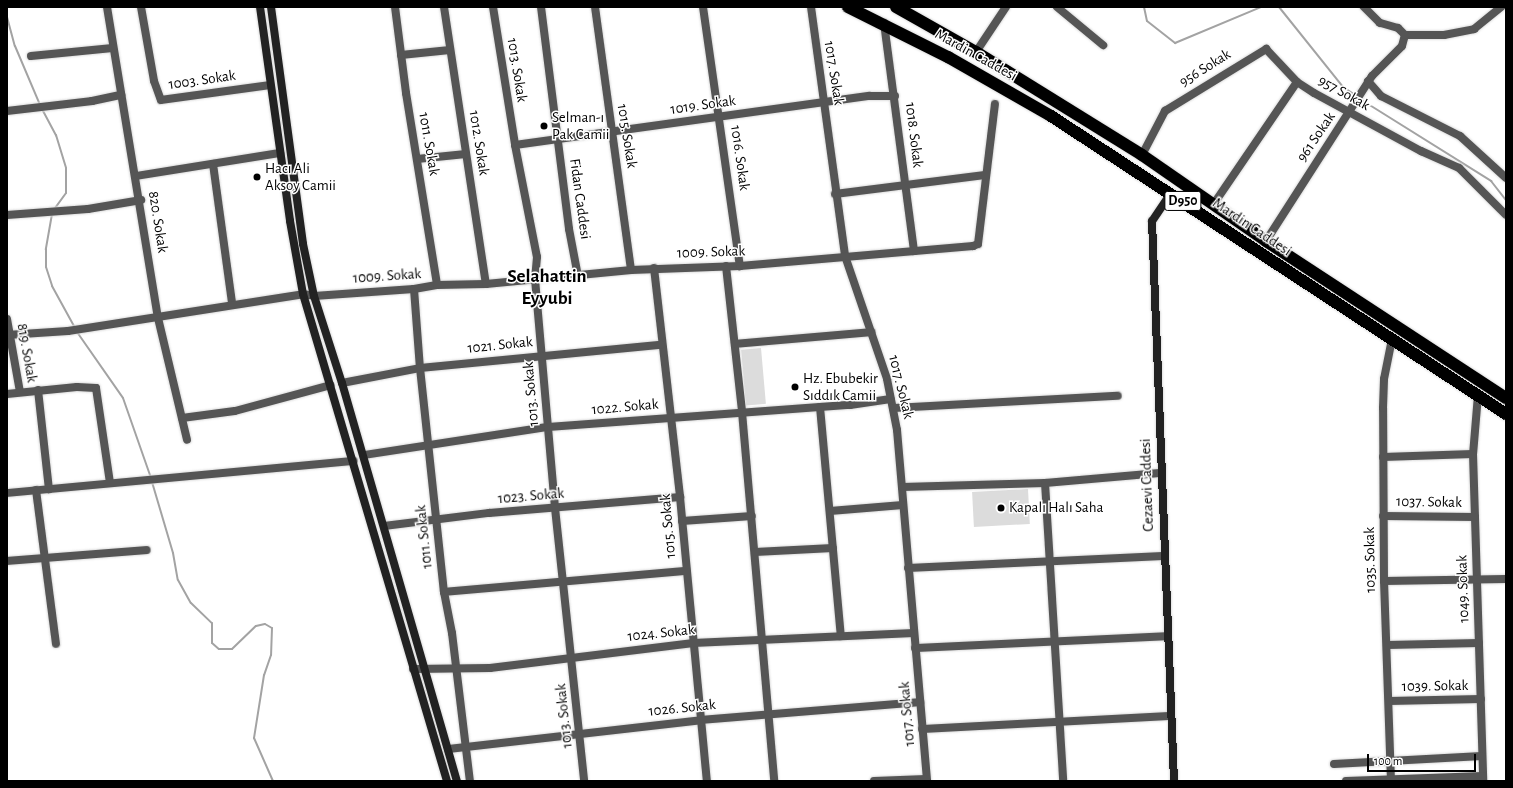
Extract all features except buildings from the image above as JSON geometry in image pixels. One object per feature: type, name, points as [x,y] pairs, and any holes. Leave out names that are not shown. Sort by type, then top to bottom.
[{"type":"highway","name":"Mardin Caddesi","points":[[848,7],[884,23],[1051,116],[1171,193],[1506,414]]},
{"type":"highway","name":"Mardin Caddesi","points":[[896,7],[904,10],[976,52],[1142,155],[1266,241],[1506,398]]},
{"type":"street","name":"820. Sokak","points":[[107,7],[121,95],[141,200],[158,318],[187,440]]},
{"type":"street","name":"1003. Sokak","points":[[141,7],[154,81],[160,100],[270,85]]},
{"type":"street","points":[[260,7],[280,153],[304,294],[354,461],[412,669],[447,781]]},
{"type":"street","points":[[271,7],[303,244],[314,296],[364,455],[424,670],[458,781]]},
{"type":"street","name":"1011. Sokak","points":[[396,7],[401,55],[437,285]]},
{"type":"street","name":"1012. Sokak","points":[[444,7],[486,284]]},
{"type":"street","name":"1013. Sokak","points":[[493,7],[515,145],[538,257],[535,279],[555,508],[562,581],[572,656],[584,781]]},
{"type":"street","name":"Fidan Caddesi","points":[[541,7],[569,229],[578,276]]},
{"type":"street","name":"1015. Sokak","points":[[595,7],[631,270]]},
{"type":"street","name":"1016. Sokak","points":[[703,7],[740,266]]},
{"type":"street","name":"1017. Sokak","points":[[811,7],[832,150],[835,194],[845,256],[872,332],[891,399],[902,487],[927,780]]},
{"type":"street","points":[[976,52],[1006,7]]},
{"type":"street","points":[[1057,7],[1102,45]]},
{"type":"street","points":[[1364,7],[1380,23],[1398,28],[1405,35],[1444,34],[1474,29],[1501,7]]},
{"type":"street","name":"1018. Sokak","points":[[884,23],[895,96],[914,251]]},
{"type":"street","name":"961 Sokak","points":[[1266,241],[1355,105],[1367,83],[1402,46],[1405,35]]},
{"type":"street","points":[[31,56],[113,48]]},
{"type":"street","name":"956 Sokak","points":[[1142,155],[1164,111],[1260,50],[1266,49],[1274,55],[1297,82]]},
{"type":"street","points":[[401,55],[450,50]]},
{"type":"street","name":"957 Sokak","points":[[1213,205],[1297,82],[1350,112],[1459,168],[1501,207],[1506,214]]},
{"type":"street","points":[[1367,83],[1381,96],[1460,136],[1506,178]]},
{"type":"street","points":[[7,111],[47,107],[121,95]]},
{"type":"street","name":"1019. Sokak","points":[[515,145],[720,119],[870,96],[895,96]]},
{"type":"street","name":"1009. Sokak","points":[[9,335],[68,331],[158,318],[232,303],[304,294],[314,296],[414,289],[437,285],[486,284],[654,268],[740,266],[978,244],[985,175],[995,104]]},
{"type":"street","points":[[136,176],[280,153]]},
{"type":"street","points":[[417,159],[466,154]]},
{"type":"street","points":[[213,164],[232,303]]},
{"type":"street","points":[[835,194],[985,175]]},
{"type":"street","name":"Cezaevi Caddesi","points":[[1171,193],[1152,221],[1160,473],[1174,781]]},
{"type":"street","points":[[7,215],[40,211],[88,209],[141,200]]},
{"type":"street","points":[[726,266],[752,516],[774,781]]},
{"type":"street","name":"1015. Sokak","points":[[654,268],[661,345],[672,416],[707,781]]},
{"type":"street","name":"1011. Sokak","points":[[414,289],[420,368],[444,592],[468,749],[470,781]]},
{"type":"street","name":"819. Sokak","points":[[7,318],[20,392]]},
{"type":"street","points":[[735,344],[872,332]]},
{"type":"street","name":"1035. Sokak","points":[[1390,780],[1388,645],[1384,581],[1383,457],[1384,378],[1392,339]]},
{"type":"street","name":"1021. Sokak","points":[[342,383],[420,368],[542,355],[661,345]]},
{"type":"street","points":[[182,418],[234,411],[331,385]]},
{"type":"street","points":[[7,394],[93,386],[96,388],[110,483]]},
{"type":"street","points":[[38,390],[49,489]]},
{"type":"street","name":"1049. Sokak","points":[[1478,395],[1473,454],[1475,580],[1479,643],[1483,779]]},
{"type":"street","points":[[892,408],[1118,396]]},
{"type":"street","name":"1022. Sokak","points":[[364,455],[548,427],[672,416],[820,407],[891,399]]},
{"type":"street","points":[[820,407],[841,636]]},
{"type":"street","points":[[1383,457],[1473,454]]},
{"type":"street","points":[[7,493],[354,461]]},
{"type":"street","points":[[902,487],[1045,483],[1160,473]]},
{"type":"street","points":[[1045,483],[1063,781]]},
{"type":"street","points":[[36,490],[56,644]]},
{"type":"street","name":"1023. Sokak","points":[[384,526],[436,519],[680,497]]},
{"type":"street","points":[[830,511],[903,505]]},
{"type":"street","points":[[682,521],[752,516]]},
{"type":"street","name":"1037. Sokak","points":[[1383,516],[1474,517]]},
{"type":"street","points":[[755,552],[833,548]]},
{"type":"street","points":[[7,561],[45,560],[147,550]]},
{"type":"street","points":[[908,568],[1164,556]]},
{"type":"street","points":[[444,592],[686,571]]},
{"type":"street","points":[[1384,581],[1506,579]]},
{"type":"street","name":"1024. Sokak","points":[[412,669],[457,670],[490,668],[572,656],[693,643],[914,633]]},
{"type":"street","points":[[915,648],[1167,636]]},
{"type":"street","points":[[1388,645],[1479,643]]},
{"type":"street","name":"1039. Sokak","points":[[1389,701],[1481,699]]},
{"type":"street","name":"1026. Sokak","points":[[448,749],[468,749],[579,733],[701,720],[920,702]]},
{"type":"street","points":[[922,729],[1170,716]]},
{"type":"street","points":[[1334,764],[1390,763],[1482,756]]},
{"type":"street","points":[[1346,781],[1483,779]]},
{"type":"street","points":[[874,781],[927,780]]},
{"type":"shaded area","points":[[761,348],[766,404],[746,406],[741,350]]},
{"type":"shaded area","name":"Kapalı Halı Saha","points":[[1028,489],[1030,524],[974,527],[972,492]]},
{"type":"waterway","points":[[1144,7],[1147,21],[1175,43],[1261,7]]},
{"type":"waterway","points":[[1279,7],[1343,87],[1357,96]]},
{"type":"waterway","points":[[7,17],[15,46],[40,105]]},
{"type":"waterway","points":[[1360,99],[1491,181],[1506,200]]},
{"type":"waterway","points":[[42,109],[56,135],[66,168],[66,193],[55,208]]},
{"type":"waterway","points":[[52,214],[46,249],[46,267],[52,286],[75,328]]},
{"type":"waterway","points":[[77,332],[123,398],[151,478]]},
{"type":"waterway","points":[[152,482],[173,553],[178,580],[191,603],[212,623],[212,643],[219,649],[232,649],[256,626],[265,624],[272,628],[271,655],[264,675],[254,738],[273,781]]},
{"type":"place","name":"Selman-ı Pak Camii","points":[[544,126]]},
{"type":"place","name":"Hacı Ali Aksoy Camii","points":[[257,177]]},
{"type":"place","name":"Hz. Ebubekir Sıddık Camii","points":[[795,387]]},
{"type":"place","name":"Kapalı Halı Saha","points":[[1001,508]]},
{"type":"district","name":"Selahattin Eyyubi","points":[[547,288]]}]
